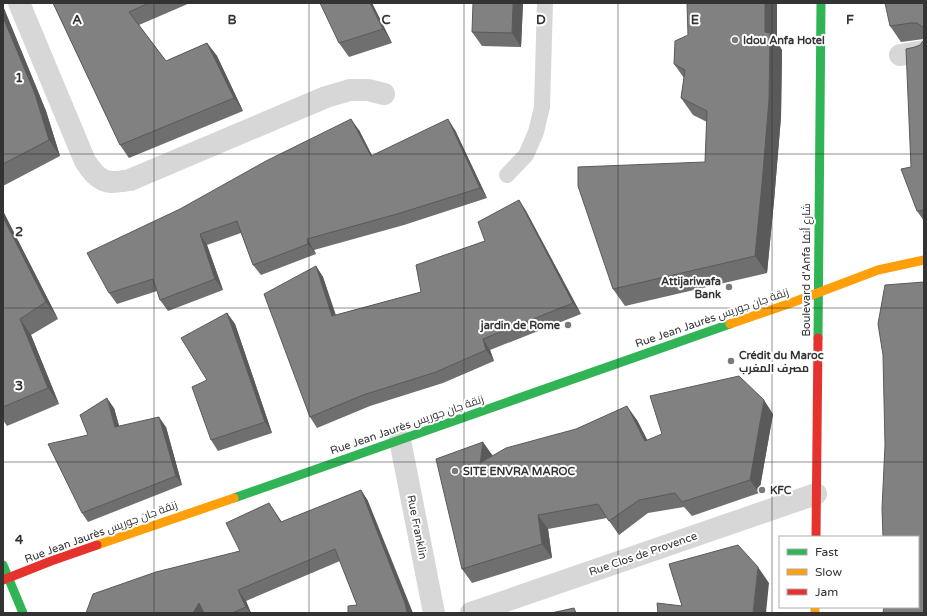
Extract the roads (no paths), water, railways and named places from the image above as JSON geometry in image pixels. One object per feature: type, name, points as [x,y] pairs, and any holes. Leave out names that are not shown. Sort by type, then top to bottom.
[{"type":"street","points":[[19,3],[85,161],[92,172],[103,180],[111,182],[130,180],[326,96],[350,90],[368,90],[384,94]]},
{"type":"street","name":"Boulevard d'Anfa شارع أنفا","points":[[816,536],[821,3]]},
{"type":"street","points":[[900,55],[924,51]]},
{"type":"street","name":"Rue Jean Jaurès زنقة جان جوريس","points":[[6,579],[51,561],[818,293],[878,270],[924,260]]},
{"type":"street","name":"Rue Franklin","points":[[400,440],[434,613]]},
{"type":"street","name":"Rue Clos de Provence","points":[[471,613],[816,494]]},
{"type":"street","points":[[3,565],[6,579],[23,613]]},
{"type":"lane","points":[[507,175],[526,156],[536,132],[542,107],[545,3]]},
{"type":"place","name":"Idou Anfa Hotel","points":[[735,40]]},
{"type":"place","name":"Attijariwafa Bank","points":[[729,287]]},
{"type":"place","name":"jardin de Rome","points":[[568,325]]},
{"type":"place","name":"Crédit du Maroc مصرف المغرب","points":[[731,361]]},
{"type":"place","name":"SITE ENVRA MAROC","points":[[455,471]]},
{"type":"place","name":"KFC","points":[[762,490]]}]
